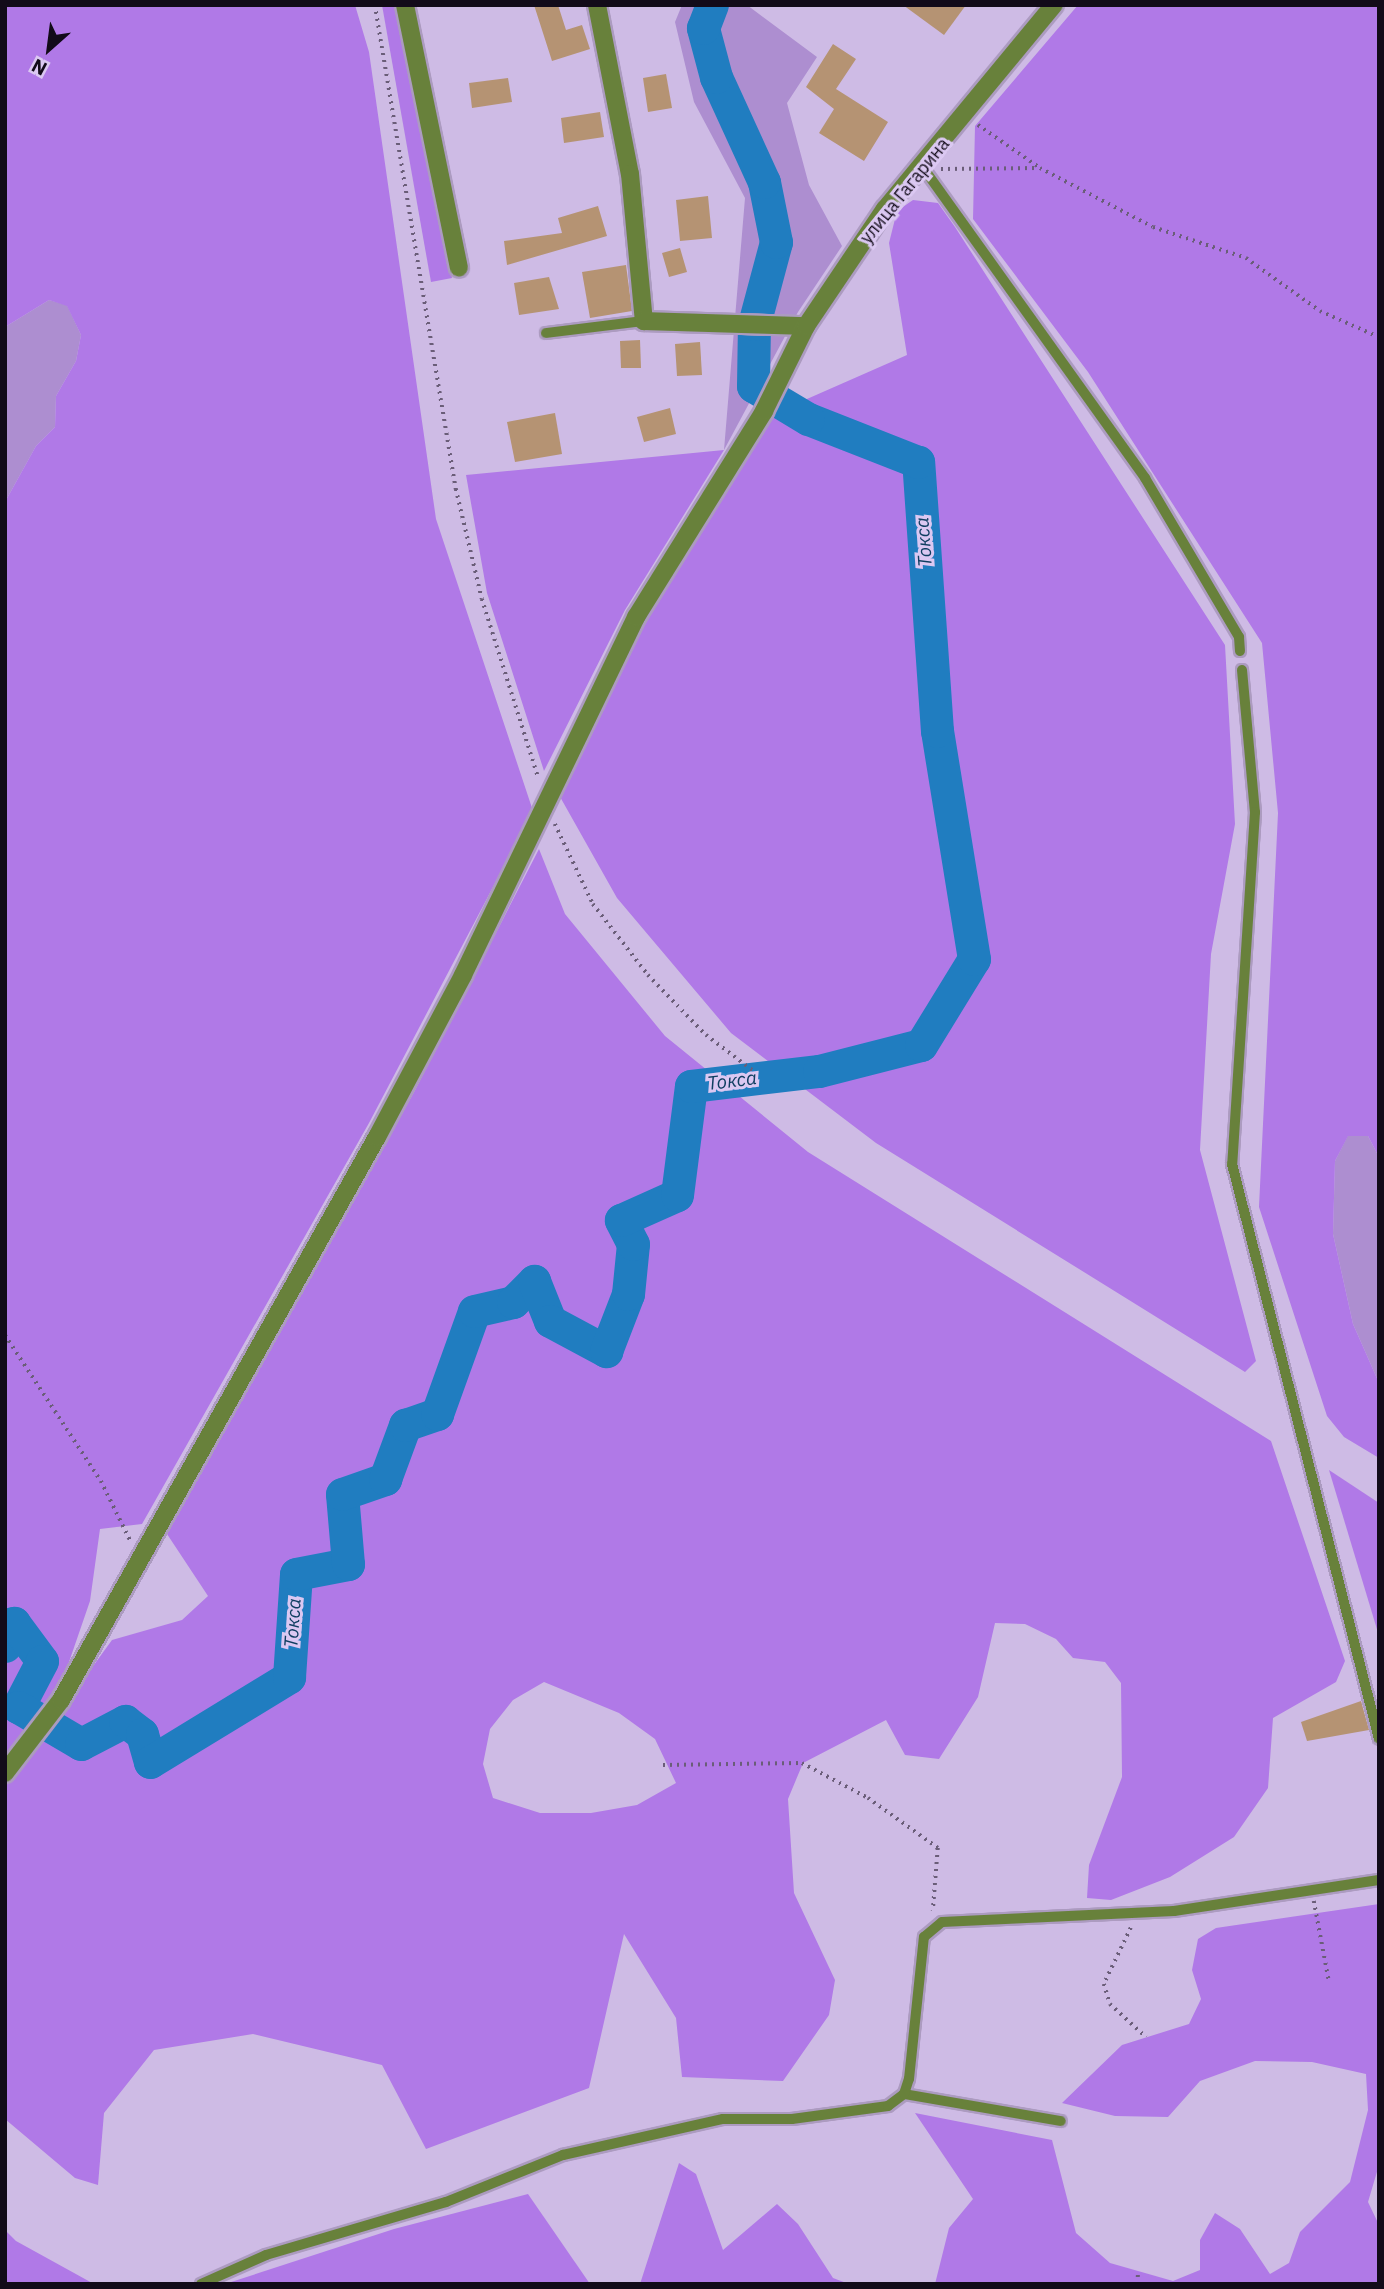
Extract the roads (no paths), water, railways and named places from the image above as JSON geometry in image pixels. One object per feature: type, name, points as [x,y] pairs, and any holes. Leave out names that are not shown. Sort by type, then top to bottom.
[{"type":"street","points":[[405,5],[459,267]]},
{"type":"street","points":[[597,5],[632,187],[644,321],[806,326]]},
{"type":"street","name":"улица Гагарина","points":[[5,1773],[61,1700],[137,1560],[377,1137],[636,617],[764,411],[806,326],[885,209],[924,169],[1054,5]]},
{"type":"lane","points":[[924,169],[1145,478],[1239,637],[1240,652]]},
{"type":"lane","points":[[546,333],[644,321]]},
{"type":"lane","points":[[1242,670],[1255,812],[1232,1164],[1379,1739]]},
{"type":"lane","points":[[201,2284],[266,2255],[446,2202],[563,2155],[723,2119],[850,2114],[888,2106],[904,2094],[921,1953],[931,1927],[1139,1914],[1313,1892],[1379,1880]]},
{"type":"lane","points":[[904,2094],[1061,2121]]},
{"type":"waterway","name":"Токса","points":[[5,1646],[14,1623],[42,1661],[18,1707],[81,1744],[125,1721],[142,1734],[150,1762],[289,1677],[296,1574],[348,1564],[342,1494],[385,1479],[405,1425],[437,1414],[474,1311],[513,1302],[534,1281],[550,1321],[606,1351],[628,1294],[633,1244],[621,1220],[677,1195],[691,1086],[819,1071],[921,1045],[974,959],[937,731],[918,462],[808,419],[753,386],[754,324],[776,242],[764,182],[716,77],[703,28],[712,5]]}]
